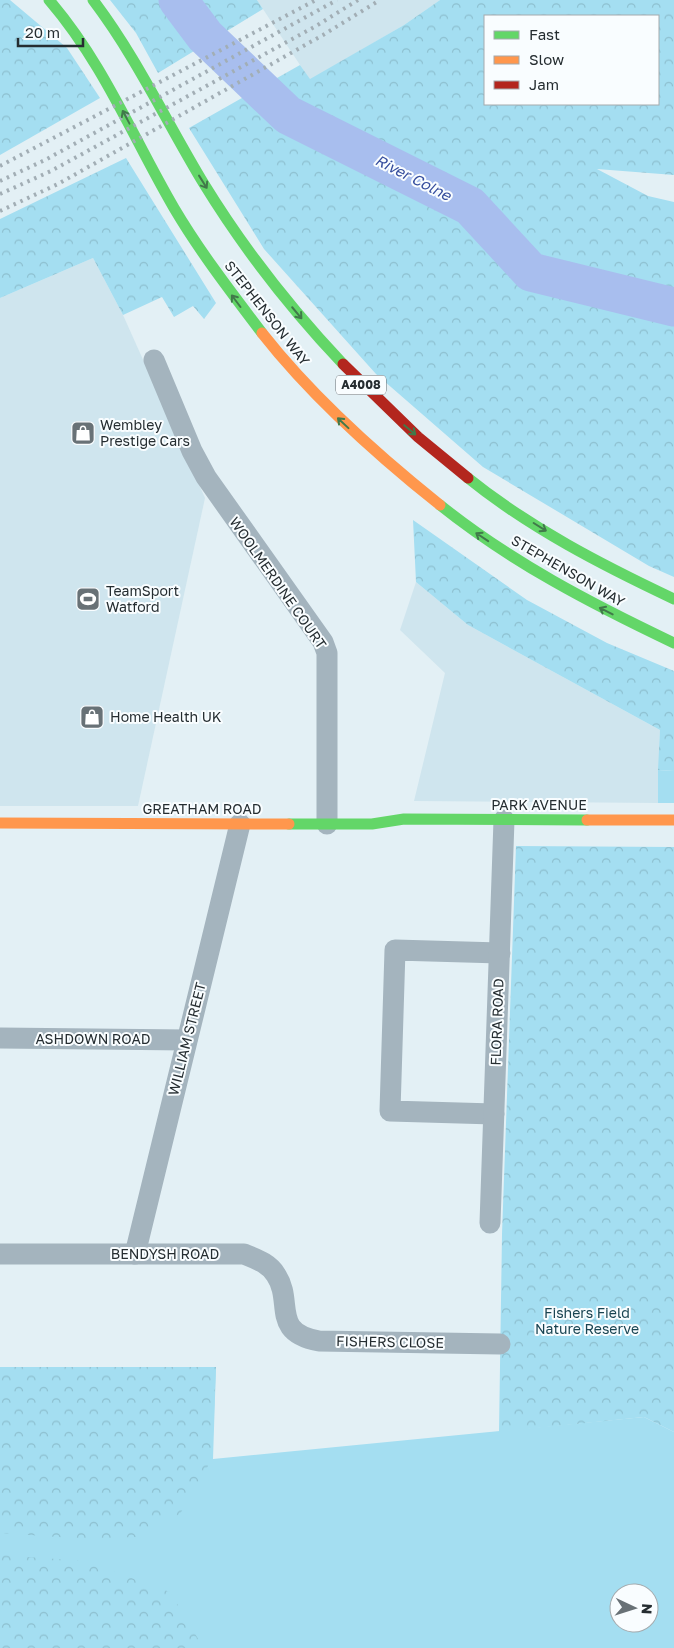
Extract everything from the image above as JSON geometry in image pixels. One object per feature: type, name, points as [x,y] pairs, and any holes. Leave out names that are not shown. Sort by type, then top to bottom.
[{"type":"main road","name":"STEPHENSON WAY","points":[[50,0],[85,44],[175,209],[211,264],[255,327],[307,386],[373,451],[452,517],[524,566],[583,600],[674,643]]},
{"type":"main road","name":"STEPHENSON WAY","points":[[92,0],[136,64],[194,168],[225,217],[274,286],[361,385],[408,429],[507,507],[608,567],[674,599]]},
{"type":"main road","name":"GREATHAM ROAD","points":[[0,823],[372,824],[404,820]]},
{"type":"main road","name":"PARK AVENUE","points":[[404,820],[674,820]]},
{"type":"street","name":"WOOLMERDINE COURT","points":[[154,360],[192,451],[206,477],[323,642],[327,653],[327,824]]},
{"type":"street","name":"FLORA ROAD","points":[[490,1223],[504,820]]},
{"type":"street","name":"WILLIAM STREET","points":[[135,1254],[240,824]]},
{"type":"street","points":[[494,1114],[390,1111],[395,950],[500,952]]},
{"type":"street","name":"ASHDOWN ROAD","points":[[0,1038],[187,1040]]},
{"type":"street","name":"BENDYSH ROAD","points":[[0,1254],[244,1254],[260,1260],[277,1276],[286,1320]]},
{"type":"street","name":"FISHERS CLOSE","points":[[286,1320],[307,1339],[319,1341],[500,1344]]},
{"type":"shaded area","points":[[257,0],[440,0],[404,25],[310,80]]},
{"type":"shaded area","points":[[93,258],[123,315],[205,498],[138,806],[0,806],[0,298]]},
{"type":"shaded area","points":[[416,582],[468,625],[660,730],[658,803],[414,801],[445,673],[400,630]]},
{"type":"green space","points":[[0,0],[10,0],[67,48],[100,98],[0,155]]},
{"type":"green space","points":[[110,0],[257,0],[263,9],[158,73],[136,33]]},
{"type":"green space","points":[[440,0],[674,0],[674,175],[597,169],[648,196],[674,202],[674,577],[649,566],[483,467],[376,374],[264,249],[189,128],[300,65],[310,79],[404,25]]},
{"type":"green space","points":[[126,158],[216,303],[204,319],[193,306],[174,317],[162,297],[123,315],[93,258],[0,298],[0,219]]},
{"type":"green space","points":[[413,520],[527,600],[607,643],[674,671],[674,771],[658,770],[660,730],[468,625],[416,582]]},
{"type":"green space","points":[[658,770],[674,771],[674,803],[658,803]]},
{"type":"green space","name":"Fishers Field Nature Reserve","points":[[516,846],[674,847],[674,1432],[644,1417],[499,1432],[502,1234]]},
{"type":"green space","points":[[0,1367],[216,1367],[213,1459],[644,1417],[674,1432],[674,1648],[0,1648]]},
{"type":"green space","points":[[0,1367],[216,1367],[212,1459],[180,1514],[137,1537],[86,1539],[0,1533]]},
{"type":"green space","points":[[0,1555],[85,1561],[170,1592],[200,1642],[201,1648],[0,1648]]},
{"type":"waterway","name":"River Colne","points":[[178,0],[205,36],[288,115],[470,206],[531,272],[674,307]]},
{"type":"railway","points":[[0,166],[316,0]]},
{"type":"railway","points":[[0,181],[45,160],[337,0]]},
{"type":"railway","points":[[0,194],[51,171],[316,26],[358,0]]},
{"type":"railway","points":[[0,211],[58,184],[323,35],[380,0]]},
{"type":"traffic: fast","points":[[49,0],[86,49],[102,75],[174,208],[194,240],[262,333]]},
{"type":"traffic: fast","points":[[93,0],[124,45],[190,161],[235,232],[287,300],[343,364]]},
{"type":"traffic: fast","points":[[468,478],[541,529],[620,573],[674,599]]},
{"type":"traffic: fast","points":[[440,505],[495,545],[553,581],[674,643]]},
{"type":"traffic: fast","points":[[289,824],[372,824],[404,819],[587,820]]},
{"type":"traffic: slow","points":[[262,333],[324,403],[392,466],[440,505]]},
{"type":"traffic: slow","points":[[587,820],[674,820]]},
{"type":"traffic: slow","points":[[0,823],[289,824]]},
{"type":"traffic: jam","points":[[343,364],[418,437],[468,478]]},
{"type":"place","name":"Wembley Prestige Cars","points":[[83,433]]},
{"type":"place","name":"TeamSport Watford","points":[[88,599]]},
{"type":"place","name":"Home Health UK","points":[[92,717]]}]
